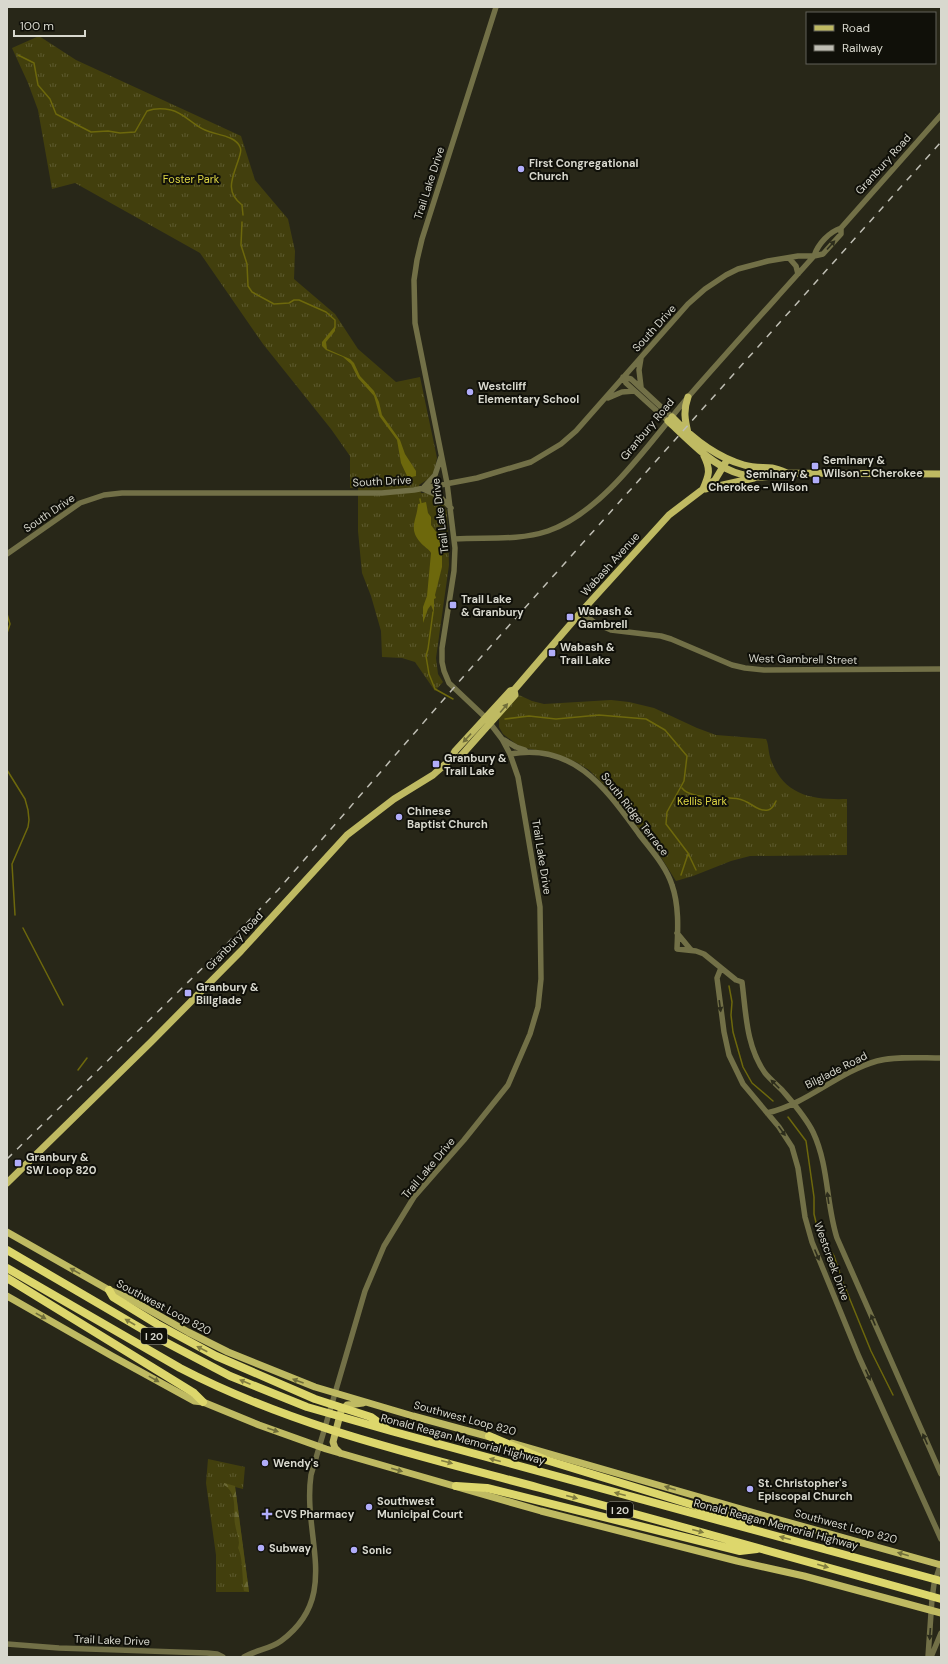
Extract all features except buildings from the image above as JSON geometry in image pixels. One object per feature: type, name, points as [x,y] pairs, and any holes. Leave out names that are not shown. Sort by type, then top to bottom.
[{"type":"highway","name":"Ronald Reagan Memorial Highway","points":[[7,1250],[166,1343],[230,1376],[307,1407],[941,1581]]},
{"type":"highway","name":"I 20","points":[[7,1268],[180,1368],[242,1398],[274,1411],[376,1443],[941,1599]]},
{"type":"highway","points":[[7,1278],[194,1394],[203,1402]]},
{"type":"highway","points":[[109,1290],[114,1296],[157,1324],[204,1350],[314,1399],[371,1418],[391,1431]]},
{"type":"highway","points":[[489,1436],[516,1449],[546,1460],[739,1519],[753,1530]]},
{"type":"highway","points":[[456,1486],[488,1488],[740,1551],[764,1549]]},
{"type":"main road","points":[[688,397],[684,417],[688,434]]},
{"type":"main road","points":[[670,419],[700,443],[727,460],[745,466],[772,468],[787,472],[941,474]]},
{"type":"main road","points":[[670,419],[702,452],[723,468],[739,474],[762,477],[774,477],[787,472]]},
{"type":"main road","points":[[702,452],[709,467],[709,475],[703,489]]},
{"type":"main road","name":"Wabash Avenue","points":[[488,721],[510,691],[514,690],[581,612],[669,515],[715,480],[727,460]]},
{"type":"main road","points":[[703,489],[762,477]]},
{"type":"main road","name":"Granbury Road","points":[[7,1183],[151,1042],[241,951],[347,834],[394,799],[434,774],[451,759],[455,751],[488,721]]},
{"type":"main road","name":"Southwest Loop 820","points":[[7,1234],[109,1290],[128,1298],[188,1332],[228,1352],[334,1396],[370,1403],[941,1564]]},
{"type":"main road","points":[[7,1296],[194,1401],[203,1402],[259,1425],[319,1446],[548,1512],[804,1576],[941,1613]]},
{"type":"main road","points":[[340,1453],[335,1448],[333,1442],[341,1411],[345,1407],[352,1404],[370,1403]]},
{"type":"street","name":"Trail Lake Drive","points":[[244,1657],[269,1648],[288,1636],[304,1618],[311,1604],[316,1587],[316,1578],[309,1511],[309,1489],[311,1475],[365,1292],[384,1246],[414,1197],[464,1140],[508,1085],[530,1034],[538,1007],[542,979],[540,907],[518,777],[510,754],[502,739],[488,721],[449,683],[443,666],[442,651],[455,564],[455,539],[442,455],[415,323],[413,299],[415,270],[420,244],[496,7]]},
{"type":"street","name":"Granbury Road","points":[[455,539],[517,537],[548,531],[585,511],[609,490],[688,397],[814,256],[817,248],[833,230],[841,228],[941,115]]},
{"type":"street","name":"South Drive","points":[[7,554],[80,503],[104,495],[122,493],[389,493],[477,478],[505,471],[539,459],[569,438],[688,304],[705,289],[738,269],[758,263],[798,256],[814,256]]},
{"type":"street","points":[[789,258],[796,266],[798,274]]},
{"type":"street","points":[[641,358],[639,370],[641,388]]},
{"type":"street","points":[[623,377],[631,379],[670,419]]},
{"type":"street","points":[[623,377],[626,383],[634,391],[670,419]]},
{"type":"street","points":[[604,400],[617,394],[634,391]]},
{"type":"street","points":[[442,455],[435,475],[422,488],[439,496],[451,508]]},
{"type":"street","name":"West Gambrell Street","points":[[581,612],[595,623],[610,630],[671,639],[723,662],[745,668],[764,670],[941,669]]},
{"type":"street","points":[[502,739],[516,747],[527,750]]},
{"type":"street","name":"South Ridge Terrace","points":[[510,754],[527,750],[554,756],[575,764],[591,775],[609,795],[660,861],[669,877],[676,900],[677,949]]},
{"type":"street","points":[[677,933],[691,950]]},
{"type":"street","name":"Westcreek Drive","points":[[677,949],[691,950],[704,954],[738,981],[742,982],[749,1038],[754,1053],[766,1073],[808,1123],[821,1155],[830,1215],[837,1238],[941,1474]]},
{"type":"street","name":"Westcreek Drive","points":[[721,968],[717,978],[728,1055],[743,1084],[783,1132],[794,1153],[798,1168],[805,1217],[812,1242],[859,1357],[941,1539]]},
{"type":"street","name":"Bilglade Road","points":[[767,1114],[793,1104],[854,1070],[876,1061],[901,1058],[941,1058]]},
{"type":"street","points":[[929,1657],[931,1610],[934,1584],[941,1564]]},
{"type":"street","points":[[929,1657],[941,1633]]},
{"type":"street","name":"Trail Lake Drive","points":[[7,1644],[223,1657]]},
{"type":"green space","name":"Foster Park","points":[[39,36],[76,60],[241,136],[255,180],[288,219],[295,251],[294,279],[335,314],[358,349],[396,382],[420,377],[437,458],[434,472],[428,479],[419,485],[421,493],[427,493],[438,498],[447,511],[449,565],[436,658],[438,674],[443,682],[435,691],[415,662],[402,658],[382,657],[381,631],[371,596],[362,573],[358,531],[358,488],[350,488],[350,456],[331,429],[263,344],[200,253],[75,183],[52,189],[38,110],[28,83],[12,48]]},
{"type":"green space","name":"Kellis Park","points":[[519,695],[532,701],[544,704],[611,700],[629,702],[654,708],[716,735],[766,739],[770,757],[777,772],[792,788],[811,797],[847,799],[847,855],[750,856],[731,861],[676,881],[659,854],[605,786],[589,770],[576,762],[557,754],[525,748],[516,744],[503,734],[499,727],[499,717]]},
{"type":"green space","points":[[208,1459],[245,1467],[243,1489],[235,1487],[249,1592],[216,1592],[216,1555],[206,1483]]},
{"type":"green space","points":[[224,1483],[235,1486],[249,1592],[244,1591],[242,1562],[238,1548],[239,1539],[235,1524],[233,1497]]},
{"type":"shaded area","points":[[335,326],[335,331],[326,342],[327,349],[350,359],[354,363],[360,376],[374,391],[379,402],[382,415],[400,440],[405,454],[416,471],[416,476],[408,478],[401,463],[397,440],[380,417],[374,396],[358,378],[351,364],[343,357],[326,350],[322,346],[322,342]]},
{"type":"shaded area","points":[[426,502],[428,513],[431,517],[431,525],[439,536],[442,567],[435,595],[436,598],[434,599],[434,613],[431,605],[423,623],[423,607],[427,596],[431,553],[416,537],[414,532],[414,524],[418,504]]},
{"type":"waterway","points":[[18,55],[34,63],[38,85],[50,99],[56,114],[91,132],[135,132],[147,111],[162,109],[176,112],[209,132],[234,140],[240,147],[241,151],[233,178],[232,189],[236,200],[242,205],[243,215]]},
{"type":"waterway","points":[[242,222],[241,245],[247,264],[248,286],[252,292],[274,304],[289,303],[294,300],[299,300],[326,312],[335,320],[335,328]]},
{"type":"waterway","points":[[420,499],[421,504]]},
{"type":"waterway","points":[[433,612],[426,656],[429,674],[435,689],[453,699]]},
{"type":"waterway","points":[[7,614],[10,624],[7,633]]},
{"type":"waterway","points":[[505,719],[529,716],[556,719],[599,715],[646,719],[665,730],[687,756],[684,781],[667,812],[666,824],[688,853],[696,870]]},
{"type":"waterway","points":[[7,770],[25,799],[29,820],[28,827],[12,864],[15,915]]},
{"type":"waterway","points":[[682,788],[686,792],[700,796],[743,800],[757,808],[764,810],[771,809],[776,801]]},
{"type":"waterway","points":[[681,875],[688,854]]},
{"type":"waterway","points":[[23,928],[63,1005]]},
{"type":"waterway","points":[[729,986],[732,1002],[731,1015],[733,1032],[743,1067],[752,1083],[773,1101]]},
{"type":"waterway","points":[[78,1070],[87,1058]]},
{"type":"waterway","points":[[788,1117],[806,1141],[814,1197],[814,1214],[818,1231],[834,1256],[842,1280],[871,1351],[893,1395]]},
{"type":"railway","points":[[7,1159],[223,948],[278,890],[464,676],[941,142]]},
{"type":"place","name":"First Congregational Church","points":[[521,169]]},
{"type":"place","name":"Westcliff Elementary School","points":[[470,392]]},
{"type":"place","name":"Seminary & Wilson - Cherokee","points":[[815,466]]},
{"type":"place","name":"Seminary & Cherokee - Wilson","points":[[816,480]]},
{"type":"place","name":"Trail Lake & Granbury","points":[[453,605]]},
{"type":"place","name":"Wabash & Gambrell","points":[[570,617]]},
{"type":"place","name":"Wabash & Trail Lake","points":[[552,653]]},
{"type":"place","name":"Granbury & Trail Lake","points":[[436,764]]},
{"type":"place","name":"Chinese Baptist Church","points":[[399,817]]},
{"type":"place","name":"Granbury & Billglade","points":[[188,993]]},
{"type":"place","name":"Granbury & SW Loop 820","points":[[18,1163]]},
{"type":"place","name":"Wendy's","points":[[265,1463]]},
{"type":"place","name":"St. Christopher's Episcopal Church","points":[[750,1489]]},
{"type":"place","name":"Southwest Municipal Court","points":[[369,1507]]},
{"type":"place","name":"CVS Pharmacy","points":[[267,1514]]},
{"type":"place","name":"Subway","points":[[261,1548]]},
{"type":"place","name":"Sonic","points":[[354,1550]]}]
